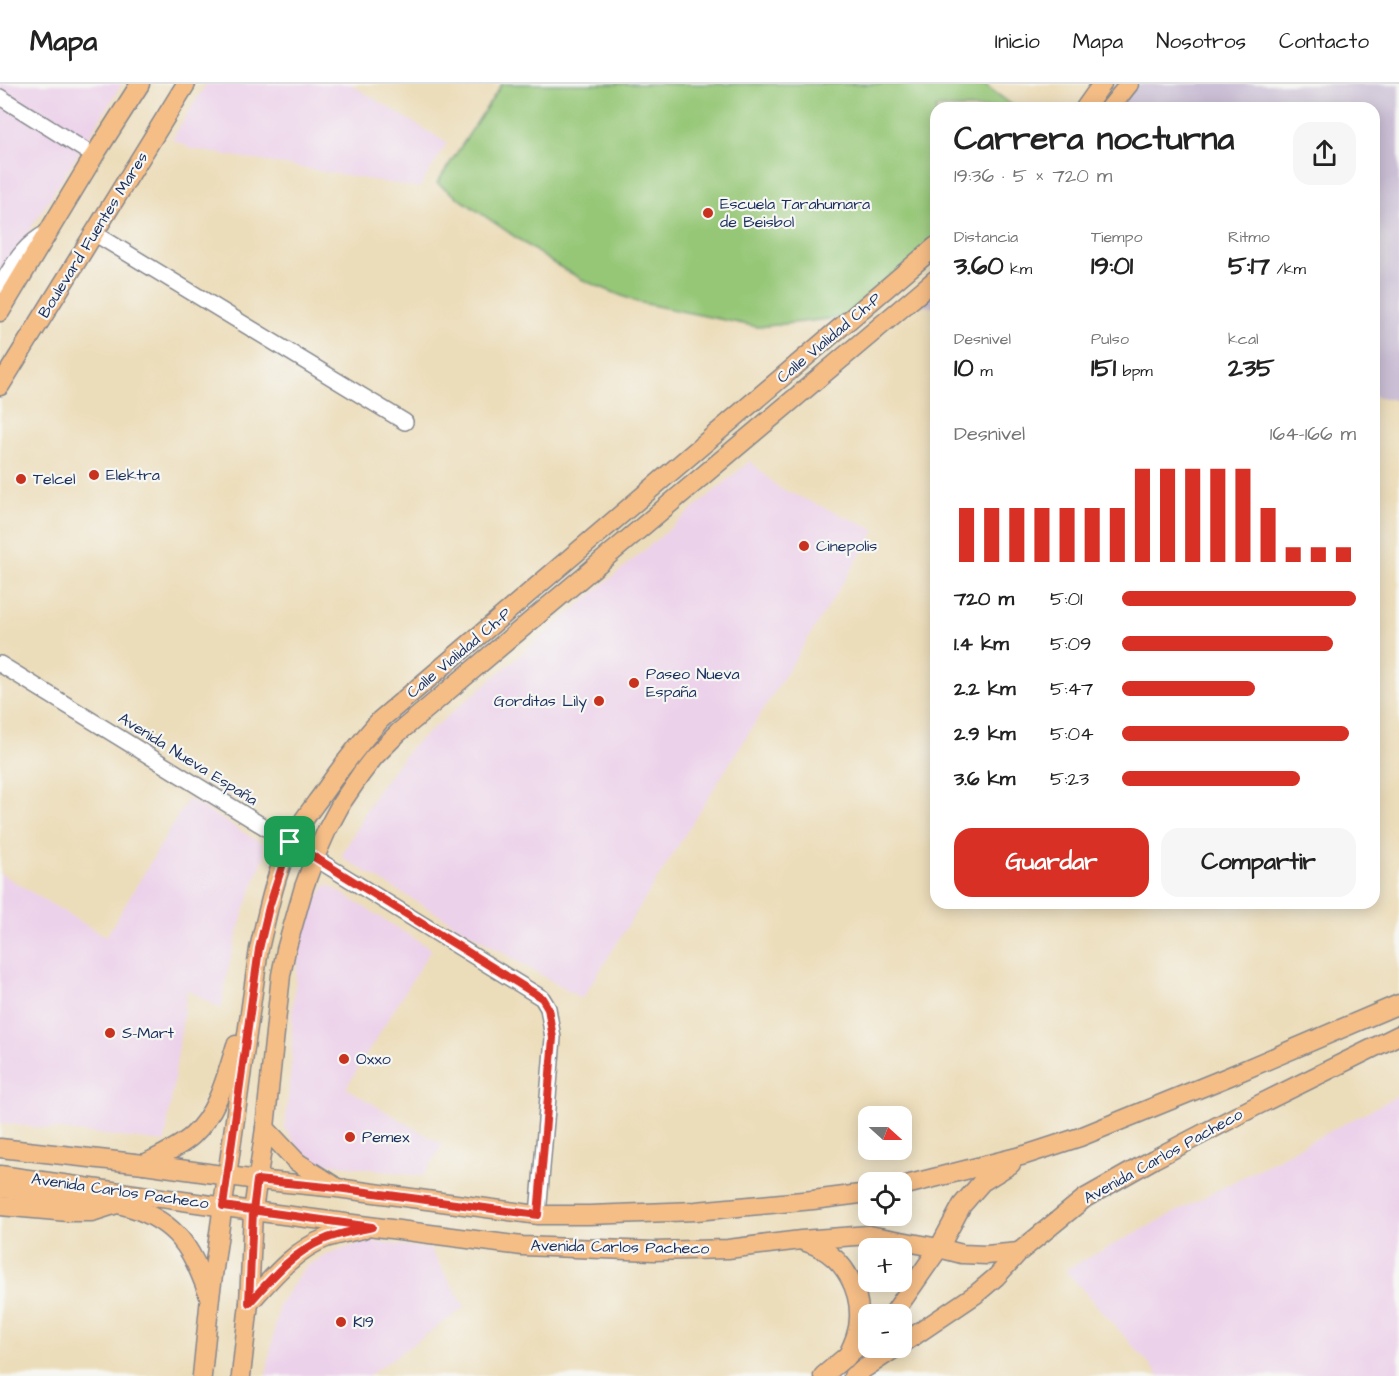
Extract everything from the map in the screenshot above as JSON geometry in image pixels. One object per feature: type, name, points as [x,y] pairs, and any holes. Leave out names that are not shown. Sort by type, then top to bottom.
[{"type":"main road","points":[[0,312],[140,84]]},
{"type":"main road","name":"Boulevard Fuentes Mares","points":[[0,386],[186,84]]},
{"type":"main road","points":[[1088,102],[1102,84]]},
{"type":"main road","points":[[1115,102],[1129,84]]},
{"type":"main road","name":"Calle Vialidad Ch-P","points":[[202,1376],[210,1297],[259,949],[269,907],[290,842],[306,817],[355,749],[380,720],[930,251]]},
{"type":"main road","name":"Calle Vialidad Ch-P","points":[[241,1376],[249,1303],[253,1211],[265,1128],[281,975],[290,934],[315,857],[327,830],[352,787],[374,757],[398,733],[930,284]]},
{"type":"main road","points":[[144,1164],[175,1148],[192,1136],[203,1124],[215,1105],[252,995]]},
{"type":"main road","points":[[1349,1026],[1399,997]]},
{"type":"main road","points":[[912,1183],[1025,1155],[1080,1137],[1399,1004]]},
{"type":"main road","name":"Avenida Carlos Pacheco","points":[[4,1184],[223,1206],[522,1246],[654,1251],[728,1249],[869,1235],[962,1254],[986,1255],[1020,1252],[1085,1198],[1234,1117],[1399,1035]]},
{"type":"main road","points":[[265,1128],[297,1162],[337,1188]]},
{"type":"main road","name":"Avenida Carlos Pacheco","points":[[0,1148],[337,1188],[538,1215],[696,1211],[858,1194]]},
{"type":"main road","points":[[900,1304],[939,1248],[962,1205],[982,1182],[1025,1155]]},
{"type":"main road","points":[[4,1184],[120,1203],[145,1213],[170,1228],[178,1236],[187,1249],[210,1297]]},
{"type":"main road","points":[[0,1206],[92,1212],[120,1203]]},
{"type":"main road","points":[[249,1303],[280,1270],[307,1248],[325,1239],[372,1227]]},
{"type":"main road","points":[[801,1240],[821,1248],[837,1260],[850,1277],[857,1296],[860,1317],[856,1338],[847,1357]]},
{"type":"main road","points":[[912,1337],[976,1294],[1020,1252]]},
{"type":"main road","points":[[823,1376],[858,1347]]},
{"type":"main road","points":[[853,1376],[880,1358]]},
{"type":"street","points":[[0,97],[94,156]]},
{"type":"street","points":[[0,286],[20,254],[29,244],[48,232]]},
{"type":"street","points":[[94,233],[405,422]]},
{"type":"street","name":"Avenida Nueva España","points":[[0,664],[542,998],[548,1008],[553,1038],[538,1215]]},
{"type":"shaded area","points":[[0,84],[122,84],[0,277]]},
{"type":"shaded area","points":[[206,84],[350,84],[447,143],[419,188],[192,149],[172,139]]},
{"type":"shaded area","points":[[1134,84],[1399,84],[1399,401],[1380,397],[1380,102],[1121,102]]},
{"type":"shaded area","points":[[930,286],[930,307],[910,303]]},
{"type":"shaded area","name":"Paseo Nueva España","points":[[750,461],[779,488],[876,530],[582,999],[341,857],[377,791],[411,747]]},
{"type":"shaded area","points":[[188,799],[263,844],[264,856],[243,914],[228,968],[221,1009],[187,989],[165,1142],[0,1123],[0,873],[106,937]]},
{"type":"shaded area","points":[[327,884],[431,949],[346,1088],[443,1145],[423,1176],[319,1162],[305,1157],[285,1128],[292,1057],[292,1013],[298,960],[309,908]]},
{"type":"shaded area","points":[[1399,1095],[1399,1376],[1160,1376],[1065,1270]]},
{"type":"shaded area","name":"K19","points":[[369,1241],[430,1249],[465,1307],[368,1376],[266,1376],[279,1305],[305,1267],[330,1253]]},
{"type":"green space","name":"Escuela Tarahumara de Beisbol","points":[[502,84],[984,84],[1008,102],[930,102],[930,249],[854,316],[758,327],[637,302],[585,281],[553,263],[437,183]]},
{"type":"place","name":"Escuela Tarahumara de Beisbol","points":[[708,213]]},
{"type":"place","name":"Elektra","points":[[94,475]]},
{"type":"place","name":"Telcel","points":[[21,479]]},
{"type":"place","name":"Cinepolis","points":[[804,546]]},
{"type":"place","name":"Paseo Nueva España","points":[[634,683]]},
{"type":"place","name":"Gorditas Lily","points":[[599,701]]},
{"type":"place","name":"S-Mart","points":[[110,1033]]},
{"type":"place","name":"Oxxo","points":[[344,1059]]},
{"type":"place","name":"Pemex","points":[[350,1137]]},
{"type":"place","name":"K19","points":[[341,1322]]},
{"type":"route","points":[[290,842],[269,907],[259,949],[223,1206],[253,1211],[372,1227],[325,1239],[307,1248],[280,1270],[249,1303],[253,1211],[257,1180],[337,1188],[538,1215],[553,1038],[548,1008],[542,998],[290,842]]}]
